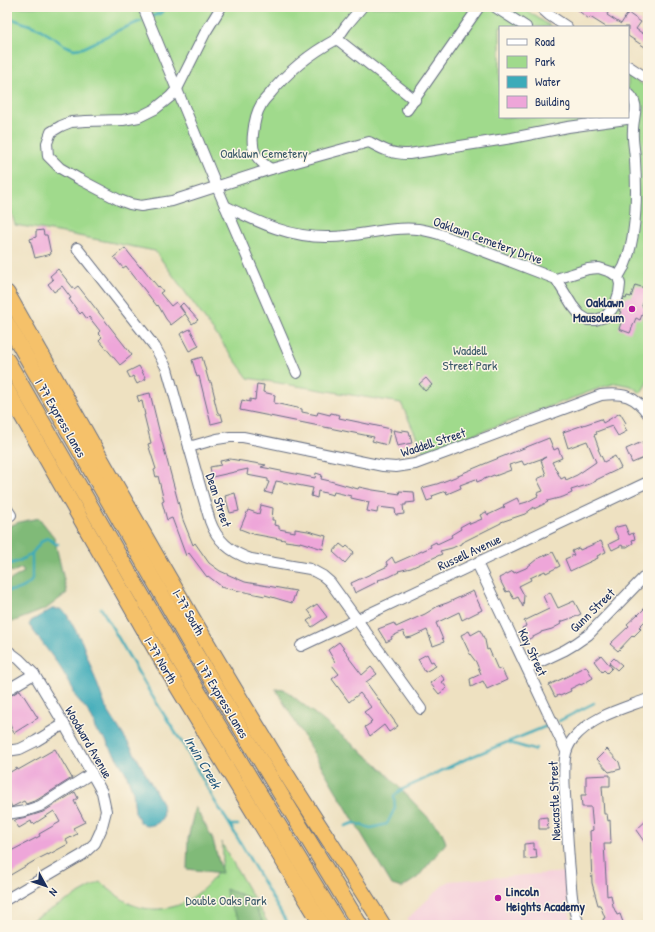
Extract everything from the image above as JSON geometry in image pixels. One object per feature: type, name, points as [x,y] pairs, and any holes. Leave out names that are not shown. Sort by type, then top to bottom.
[{"type":"highway","name":"I-77 South","points":[[7,293],[182,601],[313,817],[383,925]]},
{"type":"highway","name":"I 77 Express Lanes","points":[[7,323],[194,651],[360,925]]},
{"type":"highway","name":"I 77 Express Lanes","points":[[7,360],[179,660],[339,925]]},
{"type":"highway","name":"I-77 North","points":[[7,390],[166,668],[322,925]]},
{"type":"street","points":[[143,7],[217,187],[297,373]]},
{"type":"street","points":[[221,7],[205,33],[177,89],[170,97],[155,109],[139,117],[123,120],[71,122],[61,126],[51,132],[47,143],[48,156],[60,168],[119,200],[141,206],[172,201],[271,169],[368,142],[397,154],[409,154],[512,138],[568,127],[634,118]]},
{"type":"street","points":[[271,169],[262,164],[255,154],[252,142],[254,124],[261,105],[293,68],[324,46],[337,39],[362,7]]},
{"type":"street","points":[[407,110],[479,7]]},
{"type":"street","points":[[495,7],[524,26]]},
{"type":"street","points":[[540,7],[566,26]]},
{"type":"street","points":[[337,39],[414,100]]},
{"type":"street","points":[[629,67],[648,79]]},
{"type":"street","points":[[618,277],[624,267],[631,245],[636,197],[632,130],[636,104],[629,94]]},
{"type":"street","name":"Oaklawn Cemetery Drive","points":[[225,206],[270,226],[290,233],[312,237],[356,235],[398,229],[420,229],[464,243],[556,278]]},
{"type":"street","name":"Dean Street","points":[[78,248],[160,354],[170,377],[210,521],[217,536],[229,549],[246,558],[310,570],[323,576],[330,582],[421,709]]},
{"type":"street","points":[[600,268],[618,277],[620,284],[619,293],[612,309],[605,317],[595,320],[588,320],[580,315],[572,305],[556,278],[588,269],[600,268]]},
{"type":"street","name":"Waddell Street","points":[[189,447],[217,439],[243,437],[383,466],[402,466],[415,464],[601,395],[612,393],[628,396],[642,406],[648,414]]},
{"type":"street","name":"Russell Avenue","points":[[301,646],[648,482]]},
{"type":"street","name":"Kay Street","points":[[477,563],[566,752]]},
{"type":"street","name":"Gunn Street","points":[[527,668],[565,650],[588,634],[648,573]]},
{"type":"street","name":"Woodward Avenue","points":[[7,650],[19,659],[34,674],[102,792],[106,811],[101,830],[95,843],[82,855],[7,899]]},
{"type":"street","points":[[7,690],[34,674]]},
{"type":"street","name":"Newcastle Street","points":[[579,925],[574,912],[572,900],[564,771],[566,752],[572,740],[592,722],[648,699]]},
{"type":"street","points":[[7,752],[20,749],[64,724]]},
{"type":"street","points":[[7,814],[26,811],[40,806],[92,773]]},
{"type":"shaded area","name":"Lincoln Heights Academy","points":[[565,872],[568,908],[573,925],[411,925],[407,919],[449,881]]},
{"type":"green space","name":"Oaklawn Cemetery","points":[[7,7],[521,7],[550,26],[499,26],[499,118],[629,118],[629,76],[648,88],[648,143],[646,146],[648,150],[648,381],[641,393],[631,386],[616,383],[424,453],[401,403],[248,378],[155,251],[15,225],[7,198]]},
{"type":"green space","points":[[39,518],[54,537],[67,593],[46,609],[7,624],[7,582],[24,572],[22,568],[12,572],[7,570],[7,527],[19,522]]},
{"type":"green space","points":[[275,688],[284,689],[377,764],[442,832],[446,843],[418,877],[402,888],[392,885]]},
{"type":"green space","points":[[195,807],[212,837],[222,873],[187,869],[188,839]]},
{"type":"green space","name":"Double Oaks Park","points":[[221,842],[269,925],[23,925],[100,882],[122,899],[140,907],[159,909],[179,905],[193,897],[207,885],[221,866],[223,851]]},
{"type":"green space","points":[[226,889],[250,898],[265,925],[244,925],[227,902]]},
{"type":"water","points":[[52,609],[60,609],[66,613],[82,642],[106,708],[132,749],[162,803],[163,813],[161,819],[156,824],[147,826],[140,822],[135,812],[133,792],[126,773],[105,739],[95,729],[93,720],[75,696],[73,689],[60,667],[29,625],[31,621]]},
{"type":"building","points":[[575,7],[599,7],[608,13],[607,15],[621,24],[628,13],[641,22],[636,29],[648,37],[648,49],[629,37],[629,26],[604,26],[590,17],[589,19]]},
{"type":"building","points":[[43,230],[44,235],[47,235],[51,254],[35,258],[30,239],[36,237],[36,231]]},
{"type":"building","points":[[125,248],[140,267],[141,266],[163,291],[160,293],[171,306],[176,302],[185,314],[171,325],[158,305],[157,306],[126,266],[123,268],[114,257]]},
{"type":"building","points":[[58,269],[74,289],[78,286],[132,355],[120,365],[99,340],[102,337],[98,333],[100,331],[89,317],[87,319],[82,312],[80,314],[62,286],[54,292],[48,284],[53,280],[50,276]]},
{"type":"building","name":"Oaklawn Mausoleum","points":[[635,285],[648,289],[642,306],[645,307],[640,320],[636,318],[630,333],[619,329],[623,316],[619,315],[621,312],[619,311],[624,298],[626,299],[627,296],[631,297]]},
{"type":"building","points":[[183,303],[198,320],[192,324],[180,306]]},
{"type":"building","points":[[190,329],[199,346],[189,351],[180,334]]},
{"type":"building","points":[[202,357],[209,382],[211,382],[218,414],[221,414],[223,421],[211,424],[199,376],[197,377],[192,360]]},
{"type":"building","points":[[139,366],[146,379],[137,384],[133,376],[130,378],[127,372]]},
{"type":"building","points":[[426,378],[432,385],[425,391],[419,384]]},
{"type":"building","points":[[257,384],[264,385],[263,392],[275,395],[274,403],[302,409],[302,412],[317,415],[318,412],[330,415],[331,413],[340,415],[339,418],[391,429],[387,445],[372,441],[374,437],[240,410],[242,400],[250,402],[250,399],[255,400]]},
{"type":"building","points":[[150,393],[183,520],[193,545],[195,543],[209,563],[220,571],[245,582],[296,591],[292,603],[265,595],[220,587],[221,586],[208,576],[207,577],[189,553],[186,556],[172,518],[167,520],[162,502],[164,501],[158,476],[156,477],[154,470],[156,469],[148,444],[151,443],[142,401],[139,402],[137,396]]},
{"type":"building","points":[[620,413],[626,423],[623,424],[627,431],[618,436],[612,426],[596,432],[597,434],[594,435],[604,462],[615,456],[621,468],[590,484],[571,490],[572,493],[547,501],[548,502],[534,509],[534,507],[525,514],[501,522],[461,544],[440,551],[442,554],[411,568],[398,571],[399,572],[378,580],[379,581],[355,593],[351,583],[388,566],[386,562],[392,557],[395,563],[431,547],[430,545],[436,542],[437,544],[452,537],[451,535],[461,529],[460,527],[469,522],[470,524],[482,519],[480,515],[486,512],[488,515],[505,507],[503,505],[517,498],[520,504],[538,496],[537,493],[543,491],[537,479],[546,475],[541,460],[546,457],[524,465],[522,461],[509,465],[511,470],[477,482],[476,479],[460,485],[461,488],[447,494],[446,491],[432,496],[433,499],[427,501],[422,488],[463,474],[549,438],[554,450],[558,448],[562,458],[552,462],[561,479],[565,477],[566,480],[577,475],[596,462],[587,441],[568,448],[563,432],[601,419],[603,423]]},
{"type":"building","points":[[393,430],[403,432],[402,430],[409,431],[412,443],[397,446]]},
{"type":"building","points":[[642,442],[648,456],[632,463],[626,449]]},
{"type":"building","points":[[230,459],[266,465],[261,467],[315,478],[316,473],[322,475],[321,479],[358,489],[359,487],[400,494],[399,491],[414,492],[415,502],[406,503],[406,505],[403,505],[404,514],[396,515],[395,509],[378,507],[377,513],[367,511],[369,502],[351,498],[351,496],[334,492],[333,495],[318,491],[317,498],[311,496],[313,488],[276,481],[272,494],[265,492],[269,482],[268,479],[247,475],[248,469],[212,477],[210,467],[221,465],[220,461]]},
{"type":"building","points":[[235,493],[239,511],[230,513],[225,496]]},
{"type":"building","points":[[261,505],[273,508],[272,520],[275,520],[274,525],[279,526],[279,529],[295,532],[295,529],[326,536],[323,549],[300,542],[285,541],[253,534],[240,529],[248,510],[259,514]]},
{"type":"building","points":[[625,525],[629,535],[633,533],[635,539],[632,540],[633,543],[627,547],[623,547],[622,545],[612,550],[609,544],[619,539],[614,529]]},
{"type":"building","points":[[601,541],[606,552],[597,556],[598,558],[570,571],[565,559],[574,555],[572,551],[579,548],[580,550]]},
{"type":"building","points":[[340,544],[345,548],[347,546],[354,552],[345,563],[333,552]]},
{"type":"building","points":[[553,552],[560,566],[546,573],[545,571],[530,578],[531,580],[519,586],[524,595],[523,607],[518,597],[514,599],[509,591],[506,592],[499,578],[513,571],[514,573],[526,568],[537,559]]},
{"type":"building","points":[[473,591],[482,610],[462,620],[459,612],[436,623],[444,642],[433,646],[427,630],[412,637],[406,638],[403,631],[391,637],[392,639],[386,642],[378,629],[394,623],[396,627],[425,614],[438,606]]},
{"type":"building","points":[[550,592],[558,608],[574,601],[581,614],[560,622],[561,624],[552,629],[541,632],[527,640],[522,628],[526,626],[524,621],[549,609],[543,596]]},
{"type":"building","points":[[317,604],[327,617],[312,627],[307,621],[313,617],[308,610]]},
{"type":"building","points":[[648,605],[648,618],[639,627],[641,629],[618,651],[610,644],[629,626],[627,624]]},
{"type":"building","points":[[480,630],[485,640],[487,650],[489,649],[498,670],[501,668],[507,680],[487,689],[483,681],[471,687],[470,679],[481,674],[461,635],[469,631],[471,635]]},
{"type":"building","points":[[339,642],[362,675],[371,667],[377,674],[366,682],[398,726],[389,732],[384,725],[370,736],[365,727],[372,721],[364,712],[371,707],[360,693],[349,702],[332,679],[339,674],[332,665],[335,662],[328,650]]},
{"type":"building","points":[[427,654],[431,662],[433,661],[436,666],[425,672],[418,659]]},
{"type":"building","points":[[601,655],[612,668],[607,673],[604,670],[602,672],[594,661]]},
{"type":"building","points":[[614,658],[622,665],[617,670],[609,663]]},
{"type":"building","points":[[586,666],[593,678],[570,689],[571,691],[555,697],[549,685]]},
{"type":"building","points":[[441,675],[445,680],[442,682],[447,688],[439,694],[430,683]]},
{"type":"building","points":[[20,690],[38,718],[14,733],[7,719],[7,696],[10,696]]},
{"type":"building","points":[[55,749],[72,778],[37,800],[26,804],[24,801],[12,807],[7,797],[7,774],[17,768],[18,770]]},
{"type":"building","points":[[607,749],[619,762],[621,769],[609,772],[597,759]]},
{"type":"building","points":[[610,775],[610,786],[602,786],[604,814],[607,814],[608,821],[610,820],[611,844],[604,844],[607,896],[611,895],[613,906],[617,915],[620,914],[624,925],[605,925],[603,919],[605,918],[600,905],[598,905],[592,883],[590,831],[593,830],[591,807],[582,807],[581,795],[586,795],[586,776]]},
{"type":"building","points":[[75,792],[78,798],[74,801],[85,822],[73,828],[77,834],[66,840],[68,844],[7,877],[7,853],[40,836],[39,834],[60,822],[54,811],[34,824],[32,824],[31,821],[19,828],[14,821],[43,812]]},
{"type":"building","points":[[547,817],[548,829],[539,829],[539,818]]},
{"type":"building","points":[[648,819],[648,847],[636,830]]},
{"type":"building","points":[[534,843],[534,850],[536,849],[537,858],[524,859],[524,844]]},
{"type":"waterway","points":[[153,16],[161,13],[165,7]]},
{"type":"waterway","points":[[7,17],[38,28],[64,45],[74,49],[83,48],[141,21]]},
{"type":"waterway","points":[[7,564],[29,556],[45,539],[48,538],[58,544]]},
{"type":"waterway","points":[[7,591],[21,588],[32,580],[32,554]]},
{"type":"waterway","name":"Irwin Creek","points":[[101,608],[149,691],[184,746],[288,925]]},
{"type":"waterway","points":[[559,721],[594,703]]},
{"type":"waterway","points":[[345,826],[354,823],[371,828],[387,824],[395,808],[394,796],[399,791],[466,759],[547,726]]},
{"type":"waterway","points":[[510,743],[534,750],[536,748]]},
{"type":"waterway","name":"Irwin Creek","points":[[230,825],[238,825]]},
{"type":"place","name":"Oaklawn Mausoleum","points":[[632,309]]},
{"type":"place","name":"Lincoln Heights Academy","points":[[498,898]]},
{"type":"park label","name":"Waddell Street Park","points":[[470,358]]}]
